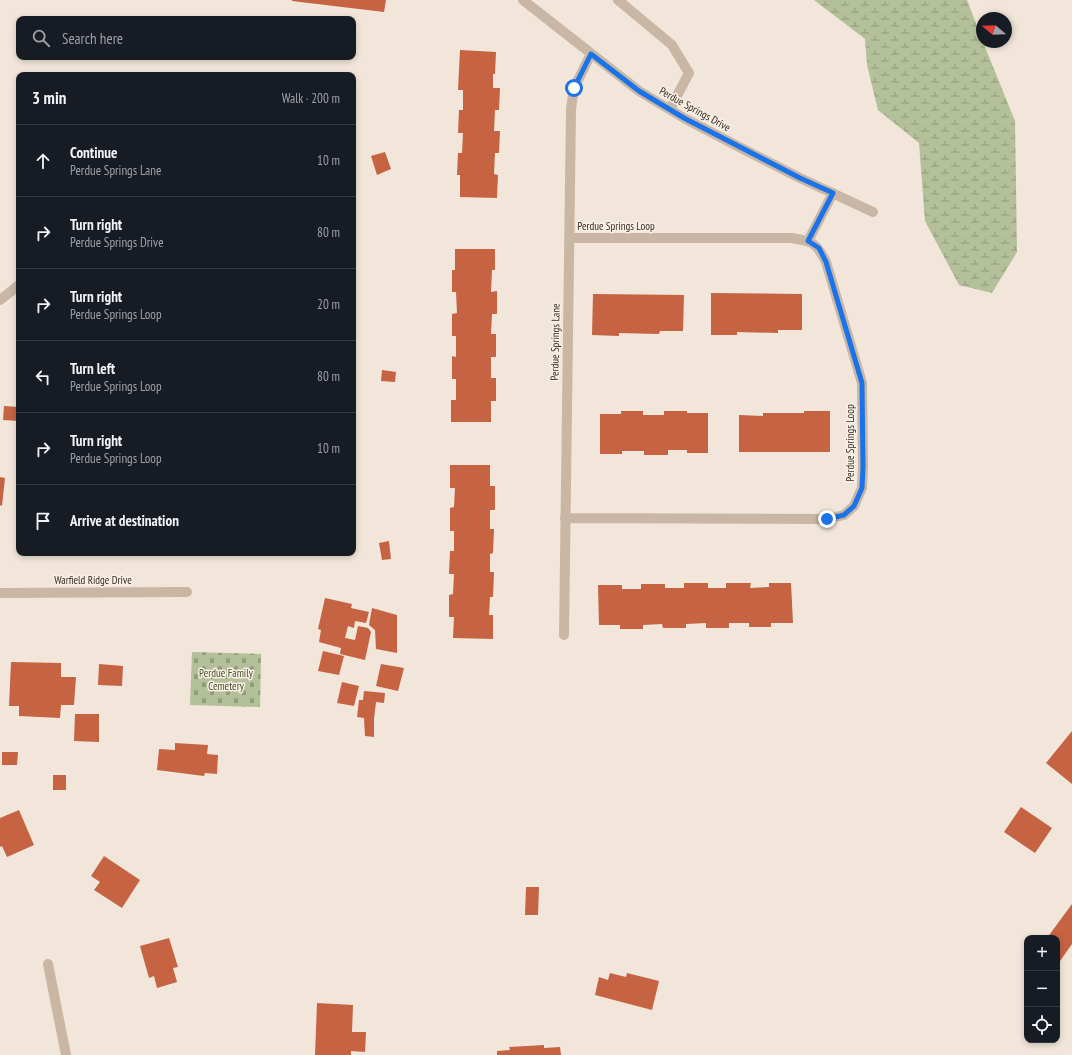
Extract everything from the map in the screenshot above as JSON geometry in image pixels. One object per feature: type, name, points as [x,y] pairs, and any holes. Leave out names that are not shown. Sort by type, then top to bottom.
[{"type":"street","name":"Perdue Springs Drive","points":[[523,0],[639,91],[745,150],[873,212]]},
{"type":"street","points":[[618,0],[672,45],[689,73],[670,109]]},
{"type":"street","name":"Perdue Springs Lane","points":[[564,635],[571,109],[574,88],[591,54]]},
{"type":"street","points":[[808,241],[833,193]]},
{"type":"street","name":"Perdue Springs Loop","points":[[565,518],[827,519],[844,515],[854,506],[862,488],[863,467],[862,383],[826,262],[819,248],[808,241],[791,238],[569,238]]},
{"type":"street","points":[[0,300],[16,287]]},
{"type":"street","name":"Warfield Ridge Drive","points":[[0,593],[187,592]]},
{"type":"street","points":[[48,964],[66,1055]]},
{"type":"green space","points":[[814,0],[967,0],[976,23],[976,48],[985,48],[1015,121],[1017,252],[992,293],[959,285],[925,221],[919,143],[878,110],[867,65],[865,39]]},
{"type":"green space","name":"Perdue Family Cemetery","points":[[192,652],[261,654],[260,707],[190,705]]},
{"type":"building","points":[[292,0],[386,0],[384,12]]},
{"type":"building","points":[[460,50],[496,52],[493,88],[500,88],[499,110],[495,110],[494,131],[500,131],[499,153],[495,153],[494,174],[498,175],[497,198],[460,197],[460,175],[457,175],[458,153],[462,153],[463,133],[458,133],[459,110],[463,110],[463,90],[458,90]]},
{"type":"building","points":[[385,152],[391,169],[377,175],[371,156]]},
{"type":"building","points":[[455,249],[495,249],[495,270],[492,270],[491,292],[497,291],[497,314],[492,314],[491,334],[496,334],[496,357],[491,357],[491,378],[496,378],[496,401],[491,401],[491,422],[451,422],[451,400],[456,400],[456,379],[452,379],[452,356],[456,357],[456,336],[452,336],[452,314],[457,313],[456,292],[452,292],[452,270],[455,270]]},
{"type":"building","points":[[711,293],[802,294],[802,330],[778,330],[778,333],[737,332],[737,335],[711,335]]},
{"type":"building","points":[[593,294],[684,295],[683,331],[660,331],[659,334],[619,333],[619,336],[592,335]]},
{"type":"building","points":[[382,370],[396,372],[395,382],[381,381]]},
{"type":"building","points":[[4,406],[16,407],[16,421],[3,420]]},
{"type":"building","points":[[621,411],[643,411],[643,415],[664,415],[664,411],[708,413],[708,453],[687,453],[687,450],[668,450],[668,455],[644,455],[644,451],[622,451],[622,454],[600,454],[600,414],[621,414]]},
{"type":"building","points":[[804,411],[830,411],[830,452],[739,452],[739,415],[763,416],[763,413],[804,413]]},
{"type":"building","points":[[450,465],[490,465],[490,486],[495,486],[495,510],[490,510],[490,529],[494,529],[493,553],[490,554],[490,572],[494,572],[493,597],[490,597],[489,615],[493,615],[493,639],[453,638],[454,617],[449,617],[449,595],[453,594],[454,574],[449,574],[450,551],[454,551],[454,531],[450,531],[450,508],[454,507],[455,488],[450,488]]},
{"type":"building","points":[[0,477],[5,478],[2,506],[0,505]]},
{"type":"building","points":[[389,541],[391,559],[382,560],[379,543]]},
{"type":"building","points":[[684,583],[708,583],[708,588],[726,588],[726,583],[751,583],[750,588],[769,587],[769,583],[791,583],[793,623],[771,623],[771,627],[749,627],[749,623],[729,623],[729,628],[706,628],[706,623],[686,624],[686,628],[663,628],[662,624],[643,625],[643,629],[620,629],[620,625],[599,625],[598,585],[622,585],[622,589],[641,589],[641,584],[665,584],[665,588],[684,588]]},
{"type":"building","points":[[325,598],[352,604],[351,608],[369,612],[366,623],[355,621],[354,628],[348,626],[345,638],[355,640],[358,626],[368,628],[371,632],[365,660],[340,654],[341,648],[319,642],[321,630],[318,629]]},
{"type":"building","points":[[372,608],[397,615],[397,653],[376,649],[375,630],[369,625]]},
{"type":"building","points":[[323,651],[344,656],[339,675],[318,671]]},
{"type":"building","points":[[11,662],[61,663],[61,677],[76,677],[74,705],[61,705],[60,718],[19,716],[19,706],[9,706]]},
{"type":"building","points":[[99,664],[123,666],[122,686],[98,685]]},
{"type":"building","points":[[381,664],[404,668],[398,691],[376,686]]},
{"type":"building","points":[[342,682],[359,686],[354,706],[337,703]]},
{"type":"building","points":[[364,691],[385,693],[384,703],[376,702],[374,737],[365,736],[364,718],[357,717],[359,700],[363,700]]},
{"type":"building","points":[[75,714],[99,714],[99,742],[74,741]]},
{"type":"building","points":[[1072,731],[1072,784],[1046,763]]},
{"type":"building","points":[[175,743],[208,745],[207,754],[218,755],[217,774],[205,773],[204,776],[157,770],[159,749],[175,750]]},
{"type":"building","points":[[2,752],[18,752],[17,765],[2,765]]},
{"type":"building","points":[[53,775],[66,775],[66,790],[53,790]]},
{"type":"building","points":[[1021,807],[1052,828],[1035,853],[1004,832]]},
{"type":"building","points":[[19,810],[34,845],[7,857],[2,846],[0,847],[0,818]]},
{"type":"building","points":[[104,856],[140,880],[122,908],[94,890],[100,882],[91,876]]},
{"type":"building","points":[[526,887],[539,887],[538,915],[525,915]]},
{"type":"building","points":[[1072,904],[1072,944],[1060,961],[1060,935],[1049,935]]},
{"type":"building","points":[[169,938],[178,967],[173,968],[177,982],[157,988],[154,976],[149,978],[140,946]]},
{"type":"building","points":[[610,973],[626,977],[627,973],[659,981],[652,1010],[595,995],[599,977],[608,980]]},
{"type":"building","points":[[317,1003],[353,1005],[352,1032],[366,1032],[365,1052],[351,1051],[351,1055],[315,1055]]},
{"type":"building","points":[[544,1045],[544,1048],[560,1047],[561,1055],[497,1055],[497,1051],[510,1050],[509,1047]]},
{"type":"route","points":[[574,88],[591,54],[639,91],[684,118],[800,178],[833,193],[808,241],[819,248],[826,262],[862,383],[863,467],[862,488],[854,506],[844,515],[827,519]]}]
